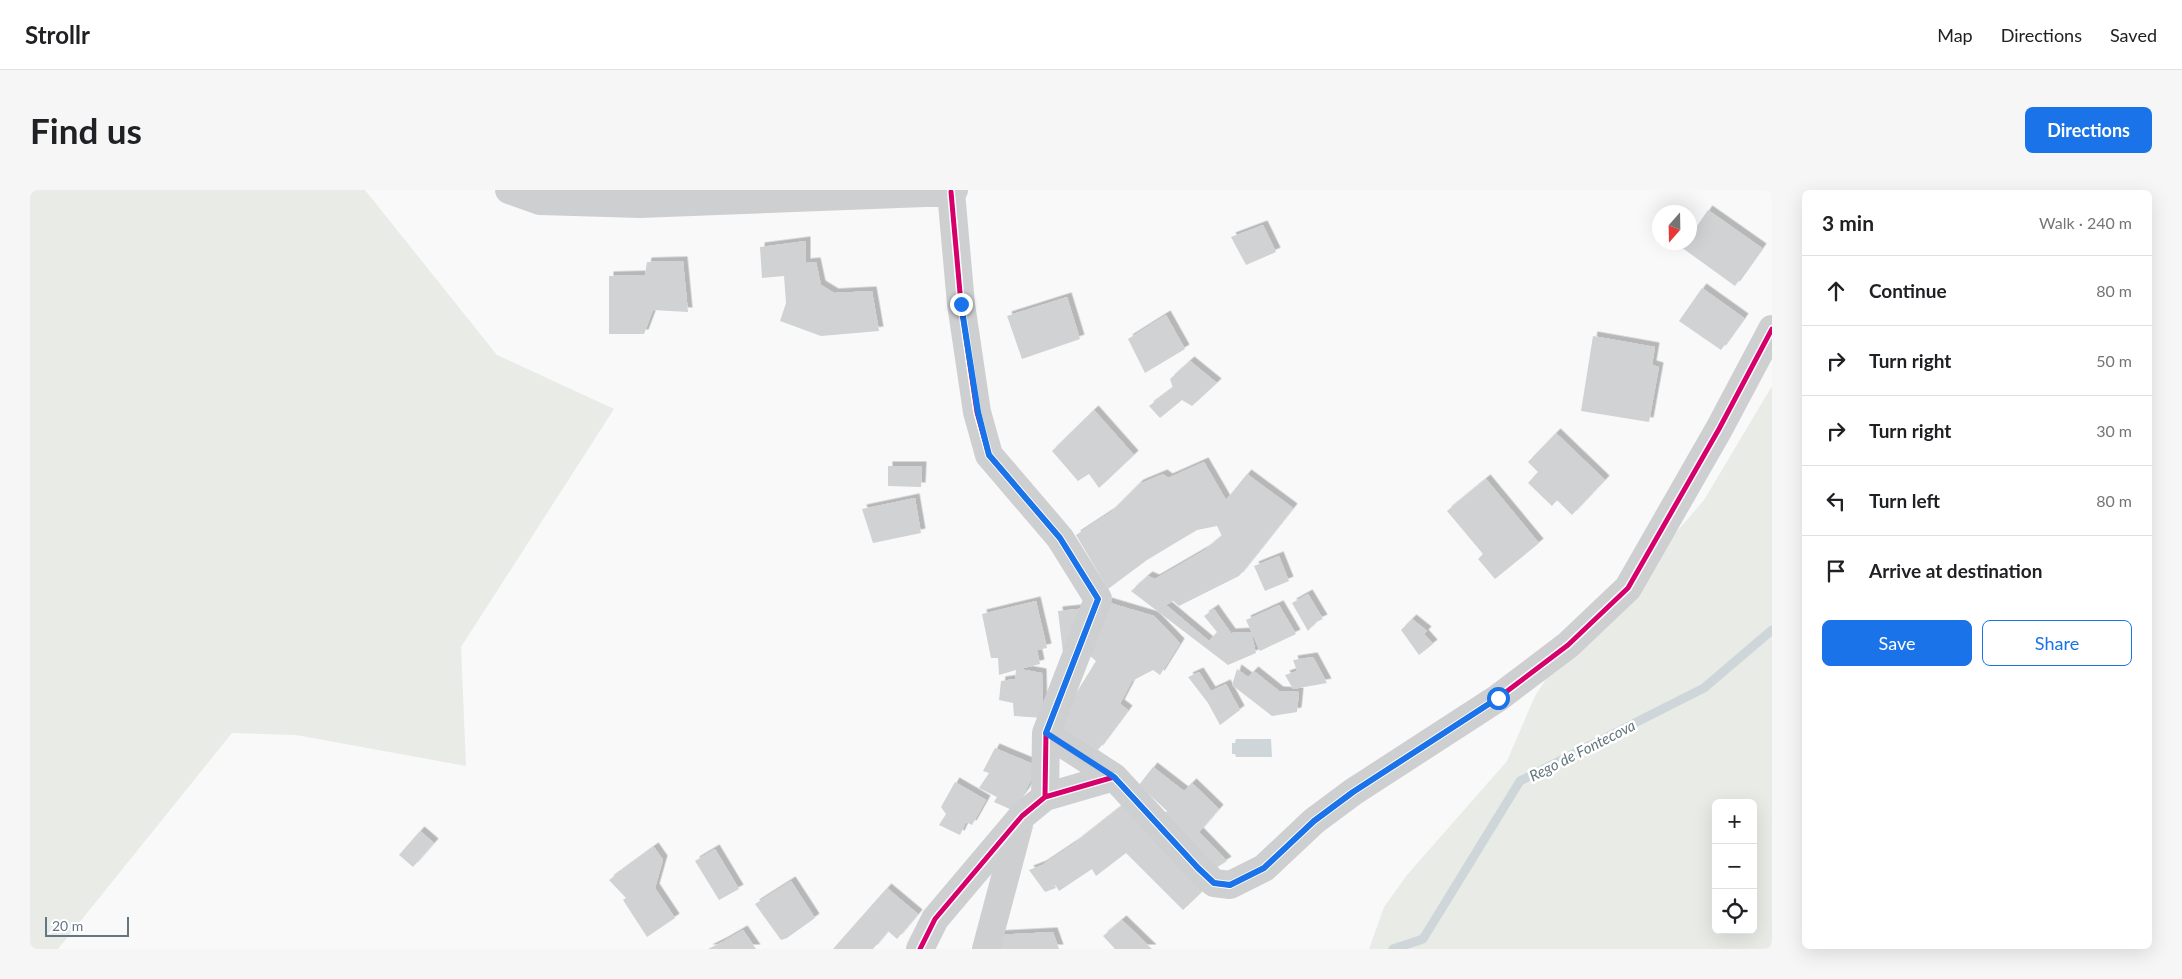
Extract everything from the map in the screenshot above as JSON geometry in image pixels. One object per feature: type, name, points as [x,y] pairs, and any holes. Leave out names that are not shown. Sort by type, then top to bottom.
[{"type":"street","points":[[509,190],[540,201],[640,204],[952,191],[961,304],[978,412],[989,455],[1060,538],[1098,599],[1046,733],[1045,798]]},
{"type":"street","points":[[1046,733],[1114,777],[1214,883],[1230,885],[1264,868],[1314,821],[1353,792],[1498,698],[1568,645],[1628,588],[1719,429],[1772,329]]},
{"type":"street","points":[[920,949],[936,919],[1022,816],[1045,798],[1114,777]]},
{"type":"street","points":[[986,949],[1022,816]]},
{"type":"shaded area","points":[[30,190],[365,190],[497,355],[614,409],[461,647],[466,766],[296,735],[232,733],[58,949],[30,949]]},
{"type":"shaded area","points":[[1772,386],[1772,949],[1369,949],[1384,907],[1407,875],[1507,761],[1535,696],[1568,645],[1628,588],[1704,500]]},
{"type":"shaded area","points":[[1236,739],[1271,739],[1272,757],[1236,757],[1235,754],[1232,754],[1232,743],[1235,743]]},
{"type":"building","points":[[1708,210],[1762,248],[1735,286],[1685,250],[1697,250],[1697,226]]},
{"type":"building","points":[[1263,225],[1276,252],[1246,265],[1231,237]]},
{"type":"building","points":[[806,241],[806,263],[816,262],[821,285],[834,293],[872,291],[879,331],[821,336],[780,321],[786,303],[784,276],[762,278],[760,247]]},
{"type":"building","points":[[683,261],[688,312],[653,310],[644,334],[609,334],[609,276],[645,275],[647,262]]},
{"type":"building","points":[[1702,288],[1744,318],[1721,350],[1679,321]]},
{"type":"building","points":[[1067,297],[1080,339],[1022,359],[1007,316]]},
{"type":"building","points":[[1166,315],[1185,349],[1145,373],[1128,339]]},
{"type":"building","points":[[1593,336],[1655,347],[1652,365],[1659,367],[1649,422],[1581,411]]},
{"type":"building","points":[[1190,361],[1217,383],[1192,406],[1182,400],[1160,418],[1149,406],[1173,388],[1170,379]]},
{"type":"building","points":[[1094,410],[1134,455],[1099,488],[1089,474],[1078,481],[1052,451]]},
{"type":"building","points":[[1556,433],[1605,480],[1572,515],[1557,500],[1552,506],[1528,483],[1538,472],[1528,462]]},
{"type":"building","points":[[1204,462],[1226,500],[1247,474],[1293,508],[1239,576],[1179,606],[1173,601],[1166,605],[1209,641],[1217,632],[1204,616],[1214,609],[1231,633],[1251,632],[1256,653],[1228,665],[1131,591],[1148,576],[1155,579],[1205,550],[1222,536],[1217,526],[1197,530],[1147,560],[1108,589],[1076,535],[1111,512],[1139,484],[1163,474],[1168,478]]},
{"type":"building","points":[[888,466],[922,466],[921,487],[888,486]]},
{"type":"building","points":[[1486,479],[1539,543],[1495,579],[1478,559],[1483,554],[1447,511]]},
{"type":"building","points":[[915,498],[921,533],[873,543],[862,509]]},
{"type":"building","points":[[1279,556],[1289,581],[1265,591],[1254,566]]},
{"type":"building","points":[[1308,594],[1323,619],[1316,622],[1308,631],[1292,603]]},
{"type":"building","points":[[1036,601],[1047,648],[1037,650],[1040,664],[1020,669],[1042,673],[1043,718],[1014,716],[1013,703],[999,700],[1001,681],[1015,679],[1016,670],[999,675],[998,658],[991,658],[982,614]]},
{"type":"building","points":[[1107,602],[1154,616],[1180,643],[1160,675],[1153,670],[1132,681],[1120,704],[1128,710],[1098,750],[1057,724],[1096,661],[1084,651]]},
{"type":"building","points":[[1279,605],[1296,634],[1260,651],[1246,620]]},
{"type":"building","points":[[1087,608],[1063,653],[1058,611]]},
{"type":"building","points":[[1412,619],[1427,631],[1424,634],[1433,644],[1419,655],[1401,630]]},
{"type":"building","points":[[1313,657],[1327,683],[1293,689],[1285,675],[1297,671],[1293,660]]},
{"type":"building","points":[[1237,669],[1248,677],[1254,671],[1279,691],[1299,692],[1297,712],[1272,716],[1232,685]]},
{"type":"building","points":[[1199,672],[1211,691],[1226,684],[1240,710],[1220,725],[1208,703],[1188,677]]},
{"type":"building","points":[[995,748],[1038,766],[1025,792],[1012,810],[994,802],[997,797],[979,788],[989,773],[983,771]]},
{"type":"building","points":[[1153,767],[1184,791],[1192,783],[1219,809],[1199,832],[1227,861],[1216,868],[1163,816],[1167,811],[1139,785]]},
{"type":"building","points":[[955,782],[986,800],[972,825],[966,822],[960,835],[939,825],[946,814],[941,807]]},
{"type":"building","points":[[1127,802],[1208,886],[1183,910],[1126,853],[1096,876],[1092,869],[1059,891],[1051,878],[1056,888],[1045,892],[1029,870],[1042,865],[1075,843]]},
{"type":"building","points":[[420,831],[434,843],[413,867],[399,855]]},
{"type":"building","points":[[654,847],[663,860],[655,888],[675,918],[647,937],[623,900],[626,898],[609,880]]},
{"type":"building","points":[[715,849],[739,889],[719,900],[695,861]]},
{"type":"building","points":[[791,881],[815,918],[787,938],[781,940],[755,904]]},
{"type":"building","points":[[887,888],[918,914],[897,939],[888,931],[873,949],[833,949]]},
{"type":"building","points":[[1122,920],[1152,949],[1115,949],[1103,936]]},
{"type":"building","points":[[743,930],[756,949],[708,949],[724,941]]},
{"type":"building","points":[[1053,932],[1059,949],[995,949],[996,935]]},
{"type":"waterway","name":"Rego de Fontecova","points":[[1393,949],[1423,939],[1520,781],[1704,688],[1772,630]]},
{"type":"cycle path","points":[[920,949],[935,919],[1022,816],[1045,797],[1046,733],[1098,599],[1060,538],[989,455],[977,412],[961,304],[951,192]]},
{"type":"cycle path","points":[[1045,797],[1114,777],[1214,883],[1230,885],[1264,868],[1314,821],[1353,792],[1498,698],[1568,645],[1628,588],[1719,429],[1772,329]]},
{"type":"route","points":[[961,304],[978,412],[989,455],[1060,538],[1098,599],[1046,733],[1114,777],[1214,883],[1230,885],[1264,868],[1314,821],[1353,792],[1498,698]]}]
